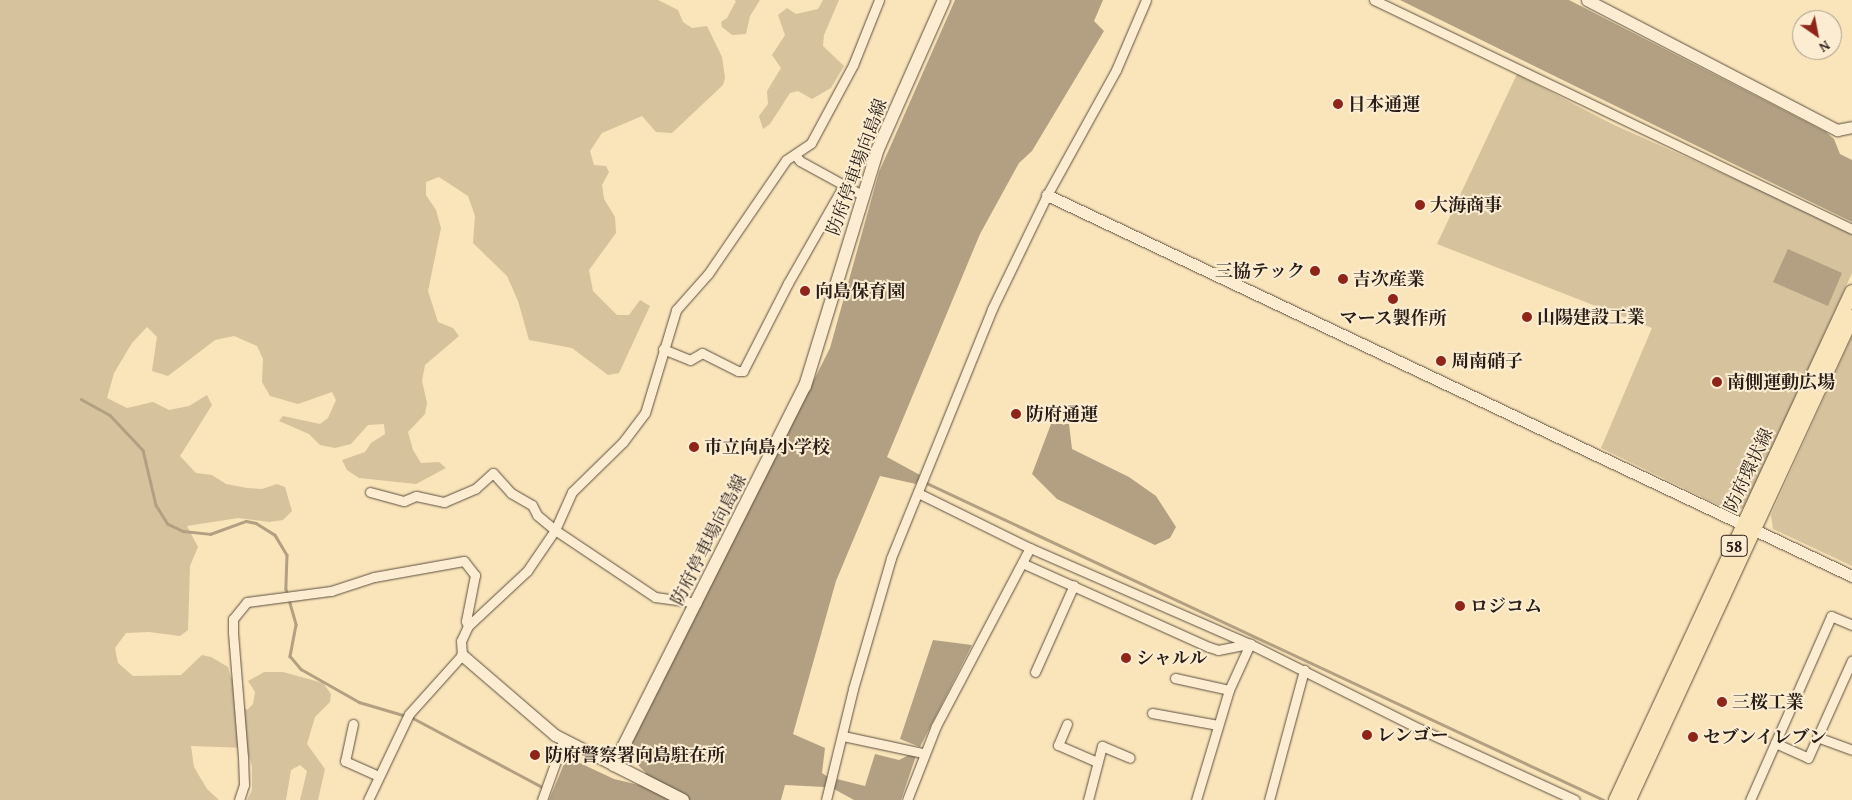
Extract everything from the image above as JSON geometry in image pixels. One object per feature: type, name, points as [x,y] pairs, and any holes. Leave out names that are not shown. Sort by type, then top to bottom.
[{"type":"main road","name":"防府停車場向島線","points":[[614,765],[805,386],[862,195],[878,149],[944,0]]},
{"type":"main road","name":"防府環状線","points":[[1629,800],[1852,292]]},
{"type":"main road","name":"防府環状線","points":[[1616,800],[1852,317]]},
{"type":"main road","points":[[614,765],[683,800]]},
{"type":"street","points":[[614,765],[564,741],[462,655],[461,641],[468,626],[520,580],[555,530],[572,492],[623,442],[645,413],[676,310],[708,274],[786,160],[811,143],[830,110],[870,28],[879,0]]},
{"type":"street","points":[[826,800],[890,558],[992,309],[1047,195],[1116,70],[1146,0]]},
{"type":"street","points":[[1374,0],[1852,229]]},
{"type":"street","points":[[1587,0],[1837,130],[1852,127]]},
{"type":"street","points":[[795,155],[800,161],[862,195]]},
{"type":"street","points":[[663,349],[690,360],[702,353],[738,371],[744,371],[779,298],[844,185]]},
{"type":"street","points":[[1047,195],[1852,576]]},
{"type":"street","points":[[370,492],[404,501],[416,496],[444,502],[475,489],[494,472],[511,493],[532,505],[538,515],[555,530],[655,597],[697,603]]},
{"type":"street","points":[[918,493],[1030,548],[1250,644],[1420,729],[1576,800]]},
{"type":"street","points":[[907,800],[923,753],[1030,548]]},
{"type":"street","points":[[239,800],[243,776],[234,619],[247,602],[331,591],[374,577],[464,561],[475,575],[466,621],[468,626]]},
{"type":"street","points":[[1022,563],[1209,647],[1218,650],[1250,644]]},
{"type":"street","points":[[1035,672],[1074,586]]},
{"type":"street","points":[[1750,800],[1831,616],[1852,625]]},
{"type":"street","points":[[1196,800],[1229,690],[1250,644]]},
{"type":"street","points":[[368,800],[418,701],[462,655]]},
{"type":"street","points":[[1775,743],[1808,758],[1852,660]]},
{"type":"street","points":[[1269,800],[1304,670]]},
{"type":"street","points":[[1175,678],[1229,690]]},
{"type":"street","points":[[1152,713],[1218,725]]},
{"type":"street","points":[[352,724],[345,761],[379,776]]},
{"type":"street","points":[[1067,724],[1058,745],[1097,762]]},
{"type":"street","points":[[843,736],[923,753]]},
{"type":"street","points":[[1817,737],[1852,750]]},
{"type":"street","points":[[545,793],[564,741]]},
{"type":"street","points":[[1088,800],[1102,746],[1130,758]]},
{"type":"shaded area","points":[[0,0],[658,0],[678,10],[683,22],[692,28],[707,26],[722,57],[725,78],[723,85],[672,133],[656,132],[642,116],[602,133],[590,151],[594,165],[606,166],[609,172],[602,185],[604,199],[615,217],[616,233],[589,270],[593,291],[617,315],[629,315],[640,300],[650,306],[619,373],[608,375],[572,348],[529,340],[518,301],[507,276],[473,243],[475,216],[468,196],[439,177],[426,182],[426,195],[436,210],[441,228],[428,291],[438,322],[453,328],[459,336],[425,365],[422,381],[427,403],[425,414],[408,432],[413,450],[421,463],[439,462],[446,468],[416,484],[359,478],[347,470],[342,460],[365,452],[371,443],[385,434],[384,424],[368,425],[351,444],[335,448],[320,445],[309,434],[279,421],[283,416],[320,424],[328,418],[336,400],[332,392],[298,404],[270,396],[262,382],[263,359],[257,346],[234,336],[215,340],[168,376],[152,371],[157,337],[147,327],[132,343],[114,373],[107,398],[127,408],[153,402],[169,410],[189,406],[207,395],[212,405],[180,456],[196,473],[212,475],[226,484],[262,489],[277,484],[285,487],[292,511],[283,520],[269,522],[238,518],[187,526],[198,547],[190,566],[188,630],[180,636],[149,632],[126,633],[115,648],[118,663],[133,676],[181,675],[202,655],[211,657],[228,667],[231,678],[239,686],[240,704],[247,710],[253,704],[255,692],[248,681],[264,672],[283,672],[323,683],[331,694],[330,702],[315,717],[307,744],[325,769],[318,800],[300,800],[307,771],[300,765],[291,770],[286,800],[247,800],[252,790],[252,766],[246,748],[191,746],[194,767],[207,789],[219,800],[0,800]]},
{"type":"shaded area","points":[[734,0],[760,0],[750,16],[746,34],[732,35],[722,27],[721,22],[727,18],[736,1]]},
{"type":"shaded area","points":[[823,0],[839,0],[824,35],[823,46],[844,66],[831,88],[812,99],[798,91],[790,93],[770,124],[763,129],[759,116],[768,104],[767,91],[781,68],[772,55],[785,35],[778,15],[787,8],[796,14],[818,9]]},
{"type":"shaded area","points":[[955,0],[1103,0],[1094,21],[1104,31],[1032,151],[1019,163],[980,234],[887,457],[920,475],[916,484],[880,476],[836,581],[793,734],[825,748],[822,773],[828,777],[825,787],[785,785],[781,800],[549,800],[567,757],[614,779],[639,785],[646,773],[637,764],[631,745],[830,348],[879,172]]},
{"type":"shaded area","points":[[1400,0],[1569,0],[1826,132],[1834,139],[1840,154],[1852,160],[1852,222]]},
{"type":"shaded area","points":[[1517,74],[1612,124],[1852,231],[1852,273],[1745,507],[1733,512],[1601,448],[1652,328],[1437,244]]},
{"type":"shaded area","points":[[1788,249],[1842,273],[1828,306],[1773,282]]},
{"type":"shaded area","points":[[1852,336],[1852,566],[1773,529],[1771,515]]},
{"type":"shaded area","points":[[1051,424],[1069,424],[1072,449],[1129,477],[1156,496],[1176,527],[1170,538],[1155,545],[1057,499],[1032,474]]},
{"type":"shaded area","points":[[933,640],[972,645],[920,747],[900,739]]},
{"type":"shaded area","points":[[875,754],[899,760],[911,754],[916,756],[901,800],[854,800],[834,789],[837,779],[865,786]]},
{"type":"waterway","points":[[81,399],[110,415],[143,450],[156,505],[168,524],[183,531],[210,534],[246,521],[256,523],[275,535],[287,555],[286,589],[296,625],[290,656],[301,669],[359,702],[413,718],[544,788]]},
{"type":"waterway","points":[[918,479],[1604,800]]},
{"type":"place","name":"日本通運","points":[[1338,104]]},
{"type":"place","name":"大海商事","points":[[1420,205]]},
{"type":"place","name":"三協テック","points":[[1315,271]]},
{"type":"place","name":"吉次産業","points":[[1343,279]]},
{"type":"place","name":"向島保育園","points":[[805,291]]},
{"type":"place","name":"マース製作所","points":[[1393,299]]},
{"type":"place","name":"山陽建設工業","points":[[1527,317]]},
{"type":"place","name":"周南硝子","points":[[1441,361]]},
{"type":"place","name":"南側運動広場","points":[[1717,382]]},
{"type":"place","name":"防府通運","points":[[1016,414]]},
{"type":"place","name":"市立向島小学校","points":[[694,447]]},
{"type":"place","name":"ロジコム","points":[[1460,606]]},
{"type":"place","name":"シャルル","points":[[1126,658]]},
{"type":"place","name":"三桜工業","points":[[1722,702]]},
{"type":"place","name":"レンゴー","points":[[1367,735]]},
{"type":"place","name":"セブンイレブン","points":[[1693,737]]},
{"type":"place","name":"防府警察署向島駐在所","points":[[535,755]]}]
